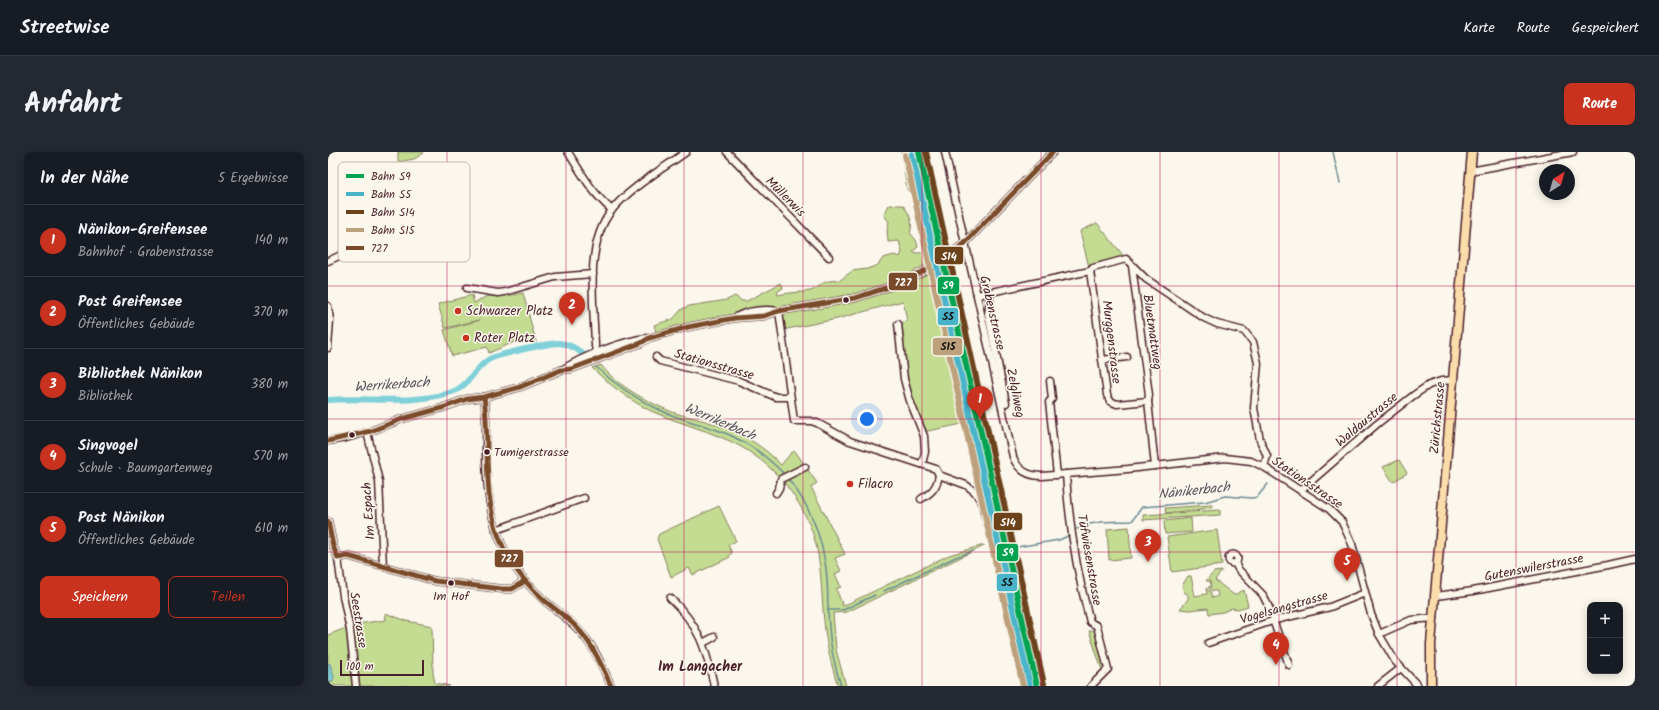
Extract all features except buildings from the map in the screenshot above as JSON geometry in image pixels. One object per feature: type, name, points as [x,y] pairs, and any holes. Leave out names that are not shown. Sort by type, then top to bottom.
[{"type":"main road","name":"Zürichstrasse","points":[[1431,686],[1431,644],[1472,152]]},
{"type":"street","points":[[568,152],[602,202],[612,210]]},
{"type":"street","points":[[595,357],[594,255],[598,236],[603,223],[612,210],[630,192],[686,152]]},
{"type":"street","name":"Müllerwis","points":[[727,152],[829,258]]},
{"type":"street","name":"Grabenstrasse","points":[[945,152],[1011,449],[1015,463],[1027,474]]},
{"type":"street","points":[[328,441],[367,432],[467,399],[484,397],[520,387],[561,370],[569,365],[595,357],[639,339],[649,338],[692,326],[735,318],[764,316],[779,311],[862,296],[901,283],[928,269],[964,244],[1053,152]]},
{"type":"street","points":[[1470,171],[1573,152]]},
{"type":"street","points":[[328,261],[338,256]]},
{"type":"street","points":[[977,295],[1090,271],[1093,268],[1126,260],[1146,279],[1204,318],[1216,324],[1244,331],[1254,342],[1258,363],[1254,408],[1260,440],[1267,456],[1264,467]]},
{"type":"street","name":"Bluetmattweg","points":[[1132,266],[1149,395],[1148,400],[1155,466]]},
{"type":"street","name":"Murggenstrasse","points":[[1090,271],[1107,395],[1110,401],[1117,404],[1148,400]]},
{"type":"street","points":[[467,288],[498,293],[555,277],[594,274]]},
{"type":"street","name":"Zelgliweg","points":[[988,293],[990,301],[988,314],[1013,438],[1014,447],[1011,449]]},
{"type":"street","points":[[328,306],[330,320],[328,348]]},
{"type":"street","points":[[779,311],[794,421],[811,421],[817,423],[850,441],[936,469],[939,476],[938,482],[934,490],[921,499]]},
{"type":"street","points":[[898,324],[904,379],[910,401],[924,436],[925,452],[922,464]]},
{"type":"street","name":"Stationsstrasse","points":[[656,357],[660,361],[740,381],[776,398],[790,397]]},
{"type":"street","points":[[1102,360],[1127,357]]},
{"type":"street","name":"Waldaustrasse","points":[[1301,490],[1381,421],[1422,389],[1441,381],[1454,380]]},
{"type":"street","points":[[1050,381],[1052,399],[1049,402],[1056,475]]},
{"type":"street","points":[[484,397],[486,415],[487,478],[490,506],[496,530],[510,560],[525,581],[583,635],[599,659],[611,686]]},
{"type":"street","name":"Im Espach","points":[[367,432],[379,481],[383,566]]},
{"type":"street","name":"Stationsstrasse","points":[[1027,474],[1036,476],[1056,475],[1230,458],[1250,461],[1264,467],[1329,509],[1342,522],[1352,544],[1365,593],[1379,634],[1401,668],[1418,686]]},
{"type":"street","points":[[776,492],[779,488],[780,479],[805,467]]},
{"type":"street","name":"Tüfwiesenstrasse","points":[[1066,474],[1078,572],[1090,622],[1097,626],[1108,669],[1091,686]]},
{"type":"street","points":[[939,476],[966,485],[975,492],[981,501],[995,553],[1026,686]]},
{"type":"street","points":[[496,530],[584,498]]},
{"type":"street","name":"Seestrasse","points":[[328,521],[331,547],[338,558],[343,596],[350,630],[356,686]]},
{"type":"street","points":[[338,558],[348,556],[435,581],[458,585],[512,589],[518,587],[525,581]]},
{"type":"street","name":"Gutenswilerstrasse","points":[[1436,596],[1510,584],[1635,559]]},
{"type":"street","points":[[1235,563],[1238,569],[1263,594],[1274,620],[1289,666]]},
{"type":"street","name":"Vogelsangstrasse","points":[[1208,643],[1274,620],[1330,607],[1365,593]]},
{"type":"street","points":[[670,598],[686,613],[703,643],[709,661],[714,686]]},
{"type":"street","points":[[1379,634],[1411,620],[1434,618]]},
{"type":"street","points":[[703,643],[714,637]]},
{"type":"street","points":[[1378,686],[1401,668]]},
{"type":"green space","points":[[398,152],[424,153],[414,159],[398,162]]},
{"type":"green space","points":[[901,152],[913,152],[927,218],[907,189]]},
{"type":"green space","points":[[889,205],[903,205],[909,214],[911,221],[910,233],[916,240],[918,247],[913,251],[917,253],[935,252],[972,422],[923,432],[910,401],[898,324],[907,321],[903,301],[837,319],[782,330],[779,311],[657,335],[654,325],[673,319],[682,309],[689,306],[727,300],[735,296],[742,301],[747,301],[781,283],[783,288],[777,292],[778,295],[810,291],[825,282],[839,281],[852,271],[867,269],[878,265],[883,258],[894,255],[900,257],[902,252],[899,241],[888,242],[887,231],[889,222],[884,215]]},
{"type":"green space","points":[[1097,223],[1126,259],[1090,271],[1080,231]]},
{"type":"green space","points":[[523,293],[536,342],[514,342],[489,353],[487,347],[452,356],[444,330],[480,320],[445,328],[438,304],[472,295],[474,303],[487,296],[514,295]]},
{"type":"green space","points":[[601,365],[616,380],[635,394],[675,413],[713,423],[734,431],[763,448],[781,465],[791,453],[795,451],[817,483],[811,487],[845,554],[835,558],[841,571],[835,574],[841,587],[836,589],[843,606],[949,555],[984,546],[847,612],[833,613],[836,650],[846,686],[838,686],[826,637],[820,566],[816,545],[807,518],[799,503],[779,477],[754,455],[740,446],[716,435],[643,407],[627,397],[592,368]]},
{"type":"green space","points":[[1399,460],[1407,473],[1393,482],[1383,467]]},
{"type":"green space","points":[[1212,505],[1212,508],[1166,513],[1165,508]]},
{"type":"green space","points":[[719,506],[736,541],[728,545],[732,553],[729,555],[730,557],[693,575],[689,568],[671,577],[657,539],[659,534]]},
{"type":"green space","points":[[1220,510],[1220,515],[1143,520],[1143,515]]},
{"type":"green space","points":[[1191,518],[1192,532],[1165,534],[1164,521]]},
{"type":"green space","points":[[1129,527],[1131,558],[1109,560],[1107,529]]},
{"type":"green space","points":[[1217,530],[1222,565],[1172,572],[1167,537]]},
{"type":"green space","points":[[1222,571],[1215,580],[1234,595],[1244,590],[1248,606],[1238,609],[1232,608],[1223,612],[1209,614],[1208,608],[1190,610],[1180,609],[1188,599],[1188,595],[1184,592],[1182,586],[1188,576],[1191,576],[1195,596],[1207,594],[1206,588],[1210,591],[1212,598],[1218,596],[1217,591],[1212,591],[1208,587],[1211,587],[1210,581],[1206,581],[1214,572]]},
{"type":"green space","points":[[385,613],[407,621],[432,626],[433,673],[435,683],[450,686],[328,686],[328,635],[356,624],[386,620]]},
{"type":"green space","points":[[1098,629],[1108,669],[1103,673],[1089,631]]},
{"type":"water","points":[[328,663],[330,664],[334,677],[332,682],[328,680]]},
{"type":"waterway","points":[[1333,152],[1340,183]]},
{"type":"waterway","name":"Werrikerbach","points":[[328,400],[390,400],[437,396],[458,390],[483,363],[488,360],[511,352],[545,345],[559,343],[566,344],[583,354]]},
{"type":"waterway","name":"Werrikerbach","points":[[596,367],[627,392],[653,407],[668,414],[727,434],[745,443],[769,460],[784,474]]},
{"type":"waterway","name":"Werrikerbach","points":[[788,479],[802,498],[820,539],[827,578],[830,642],[841,686]]},
{"type":"waterway","name":"Nänikerbach","points":[[1077,529],[1089,524],[1132,521],[1142,507],[1205,502],[1225,496],[1257,497],[1268,484]]},
{"type":"waterway","name":"Nänikerbach","points":[[1017,547],[1059,540],[1068,536]]},
{"type":"waterway","name":"Nänikerbach","points":[[884,591],[956,557],[973,551]]},
{"type":"waterway","name":"Nänikerbach","points":[[828,610],[843,610],[875,595]]},
{"type":"rail line","name":"S9","points":[[919,152],[1037,686]]},
{"type":"rail line","name":"S14","points":[[926,152],[1044,684]]},
{"type":"rail line","name":"S5","points":[[912,154],[1030,686]]},
{"type":"rail line","name":"S15","points":[[905,155],[1023,686]]},
{"type":"transit line","name":"727","points":[[328,441],[371,431],[402,419],[442,408],[467,399],[484,397],[520,387],[561,370],[571,369],[641,343],[649,338],[688,327],[735,318],[764,316],[779,311],[855,298],[901,283],[933,266],[964,244],[1053,152]]},
{"type":"transit line","name":"727","points":[[484,397],[489,493],[497,530],[504,549],[512,564],[533,590],[572,623],[585,637],[597,657],[611,686]]},
{"type":"transit line","name":"727","points":[[328,521],[333,546],[338,558],[348,556],[435,581],[502,589],[512,589],[525,581]]},
{"type":"place","name":"Schwarzer Platz","points":[[458,311]]},
{"type":"place","name":"Post Greifensee","points":[[572,325]]},
{"type":"place","name":"Roter Platz","points":[[466,338]]},
{"type":"place","name":"Nänikon-Greifensee","points":[[980,419]]},
{"type":"place","name":"Tumigerstrasse","points":[[487,452]]},
{"type":"place","name":"Filacro","points":[[850,484]]},
{"type":"place","name":"Bibliothek Nänikon","points":[[1148,562]]},
{"type":"place","name":"Post Nänikon","points":[[1347,581]]},
{"type":"place","name":"Im Hof","points":[[451,583]]},
{"type":"place","name":"Singvogel","points":[[1276,665]]},
{"type":"district","name":"Im Langacher","points":[[700,667]]}]
